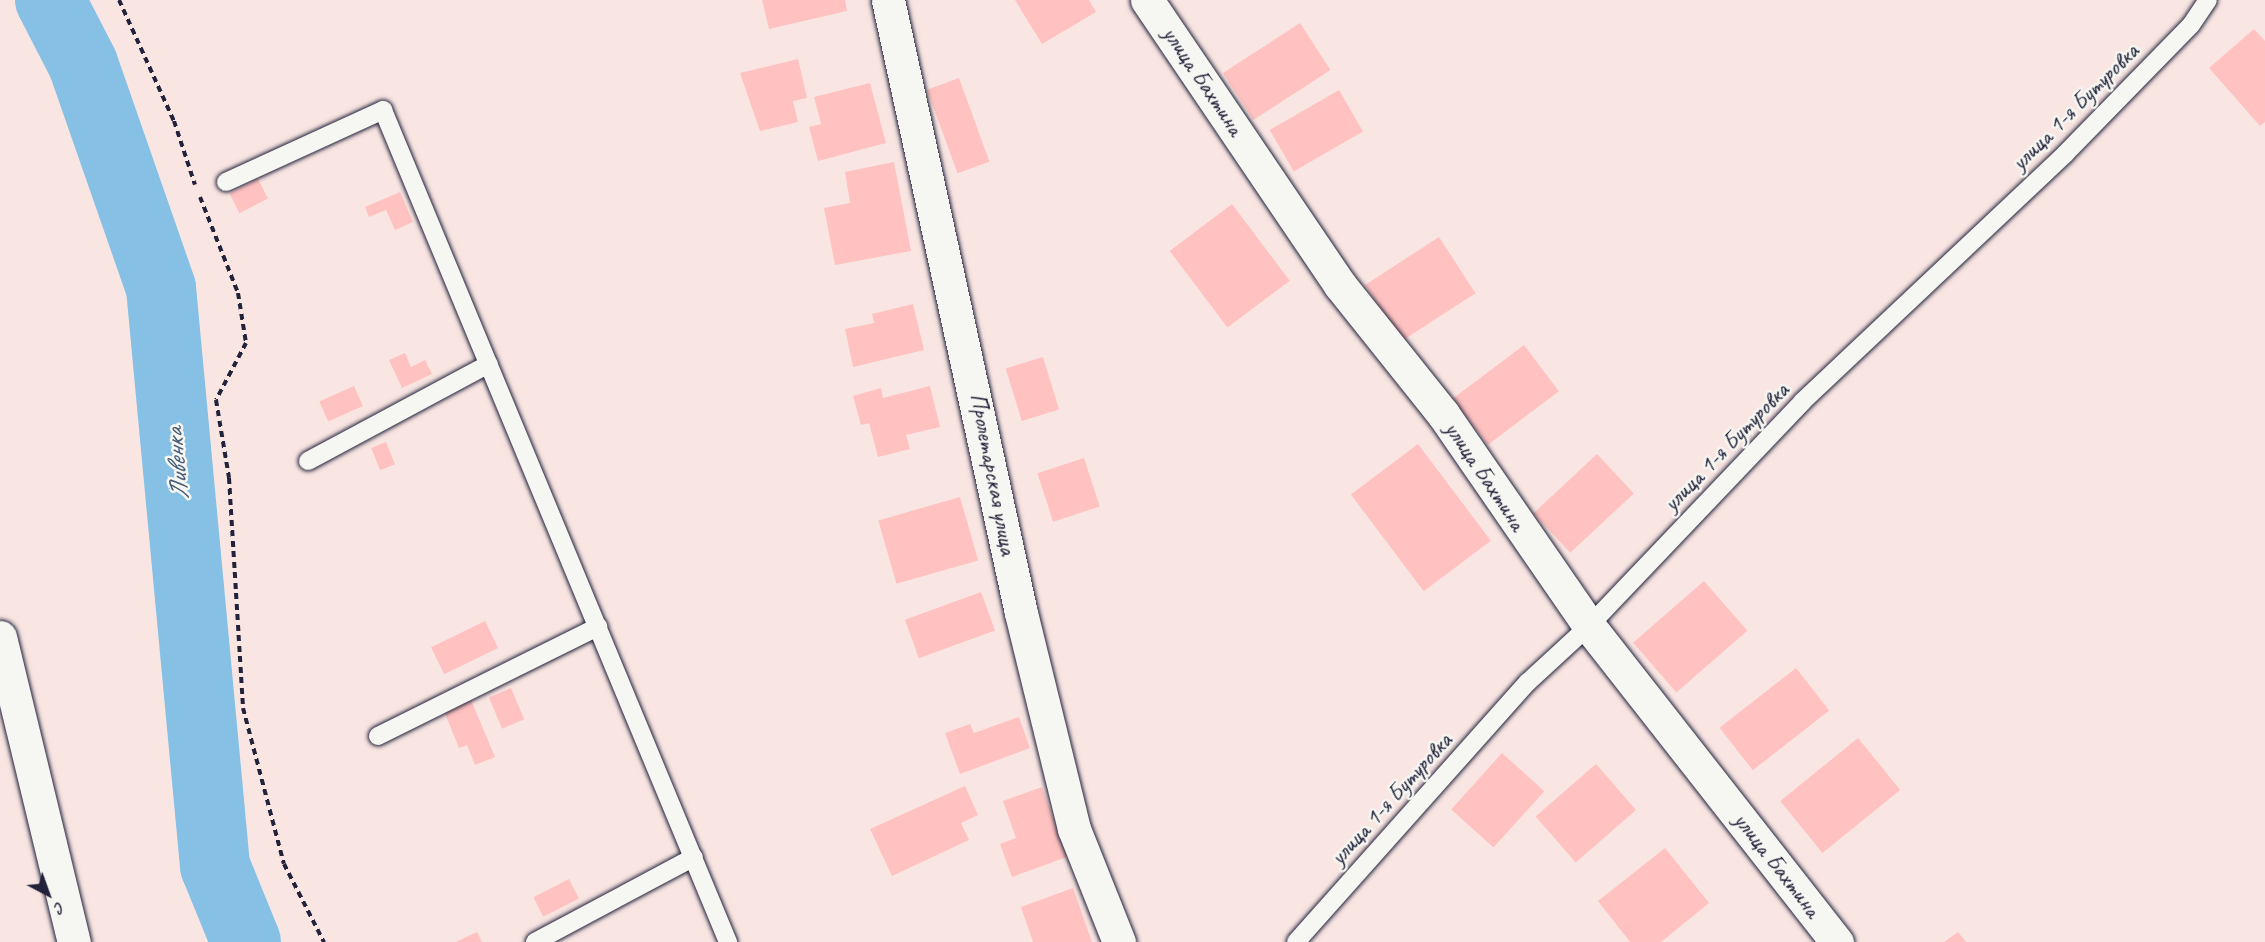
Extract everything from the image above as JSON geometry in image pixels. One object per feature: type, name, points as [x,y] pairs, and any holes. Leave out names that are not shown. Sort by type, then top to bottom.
[{"type":"street","name":"Пролетарская улица","points":[[888,0],[1071,817],[1119,942]]},
{"type":"street","name":"улица Бахтина","points":[[1147,0],[1340,285],[1443,414],[1589,626],[1837,942]]},
{"type":"street","points":[[0,637],[74,942]]},
{"type":"lane","name":"улица 1-я Бутуровка","points":[[1296,942],[1528,682],[1589,626],[1802,402],[2065,154],[2191,24],[2208,0]]},
{"type":"lane","points":[[226,182],[383,110],[728,942]]},
{"type":"lane","points":[[308,461],[489,364]]},
{"type":"lane","points":[[378,736],[598,627]]},
{"type":"lane","points":[[535,942],[694,857]]},
{"type":"path","points":[[119,0],[174,121],[237,293],[246,343],[216,400],[229,478],[243,708],[284,864],[324,942]]},
{"type":"building","points":[[762,0],[845,0],[847,11],[769,29]]},
{"type":"building","points":[[1015,0],[1089,0],[1096,12],[1042,44]]},
{"type":"building","points":[[1300,23],[1330,70],[1253,120],[1223,73]]},
{"type":"building","points":[[2254,29],[2265,41],[2265,122],[2260,126],[2209,68]]},
{"type":"building","points":[[798,59],[807,98],[793,101],[798,122],[760,131],[740,73]]},
{"type":"building","points":[[959,78],[989,162],[957,173],[927,90]]},
{"type":"building","points":[[870,83],[886,143],[818,161],[809,127],[821,124],[814,97]]},
{"type":"building","points":[[1339,90],[1363,132],[1294,172],[1270,130]]},
{"type":"building","points":[[894,162],[911,251],[835,265],[824,208],[850,203],[845,172]]},
{"type":"building","points":[[258,179],[268,199],[239,213],[229,194]]},
{"type":"building","points":[[400,192],[413,222],[395,230],[386,210],[369,217],[365,207]]},
{"type":"building","points":[[1232,204],[1290,281],[1227,328],[1170,251]]},
{"type":"building","points":[[1439,237],[1475,293],[1402,341],[1365,285]]},
{"type":"building","points":[[913,304],[924,350],[853,367],[845,329],[874,323],[872,314]]},
{"type":"building","points":[[1524,345],[1559,391],[1488,445],[1453,399]]},
{"type":"building","points":[[405,353],[411,367],[425,360],[432,374],[402,388],[389,360]]},
{"type":"building","points":[[1043,357],[1059,410],[1022,421],[1006,368]]},
{"type":"building","points":[[354,386],[363,406],[328,422],[319,401]]},
{"type":"building","points":[[930,386],[940,427],[906,435],[910,449],[878,457],[869,423],[861,425],[853,396],[881,388],[883,398]]},
{"type":"building","points":[[386,442],[395,464],[380,470],[371,448]]},
{"type":"building","points":[[1418,444],[1491,541],[1424,591],[1351,495]]},
{"type":"building","points":[[1597,454],[1634,493],[1570,553],[1533,513]]},
{"type":"building","points":[[1084,458],[1100,507],[1053,522],[1037,473]]},
{"type":"building","points":[[960,497],[978,560],[896,584],[878,520]]},
{"type":"building","points":[[1704,581],[1747,631],[1676,692],[1633,643]]},
{"type":"building","points":[[981,592],[995,631],[919,658],[905,620]]},
{"type":"building","points":[[485,621],[498,648],[444,674],[431,647]]},
{"type":"building","points":[[1796,668],[1829,711],[1753,770],[1720,728]]},
{"type":"building","points":[[511,688],[524,719],[502,729],[489,697]]},
{"type":"building","points":[[471,700],[495,757],[475,765],[467,745],[459,748],[444,711]]},
{"type":"building","points":[[1019,717],[1030,748],[960,774],[945,733],[970,724],[974,733]]},
{"type":"building","points":[[1858,738],[1900,790],[1822,853],[1780,801]]},
{"type":"building","points":[[1502,753],[1544,791],[1494,848],[1451,809]]},
{"type":"building","points":[[1596,764],[1636,810],[1576,863],[1536,816]]},
{"type":"building","points":[[965,786],[978,815],[961,823],[969,840],[892,876],[870,829]]},
{"type":"building","points":[[1042,787],[1067,857],[1012,877],[1000,844],[1016,838],[1003,801]]},
{"type":"building","points":[[1665,848],[1709,903],[1661,942],[1630,942],[1598,901]]},
{"type":"building","points":[[569,879],[579,899],[543,917],[533,897]]},
{"type":"building","points":[[1073,888],[1092,942],[1033,942],[1021,907]]},
{"type":"building","points":[[477,932],[482,942],[456,942]]},
{"type":"building","points":[[1958,932],[1966,942],[1944,942]]},
{"type":"waterway","name":"Ливенка","points":[[50,0],[83,64],[161,288],[215,866],[246,942]]}]
